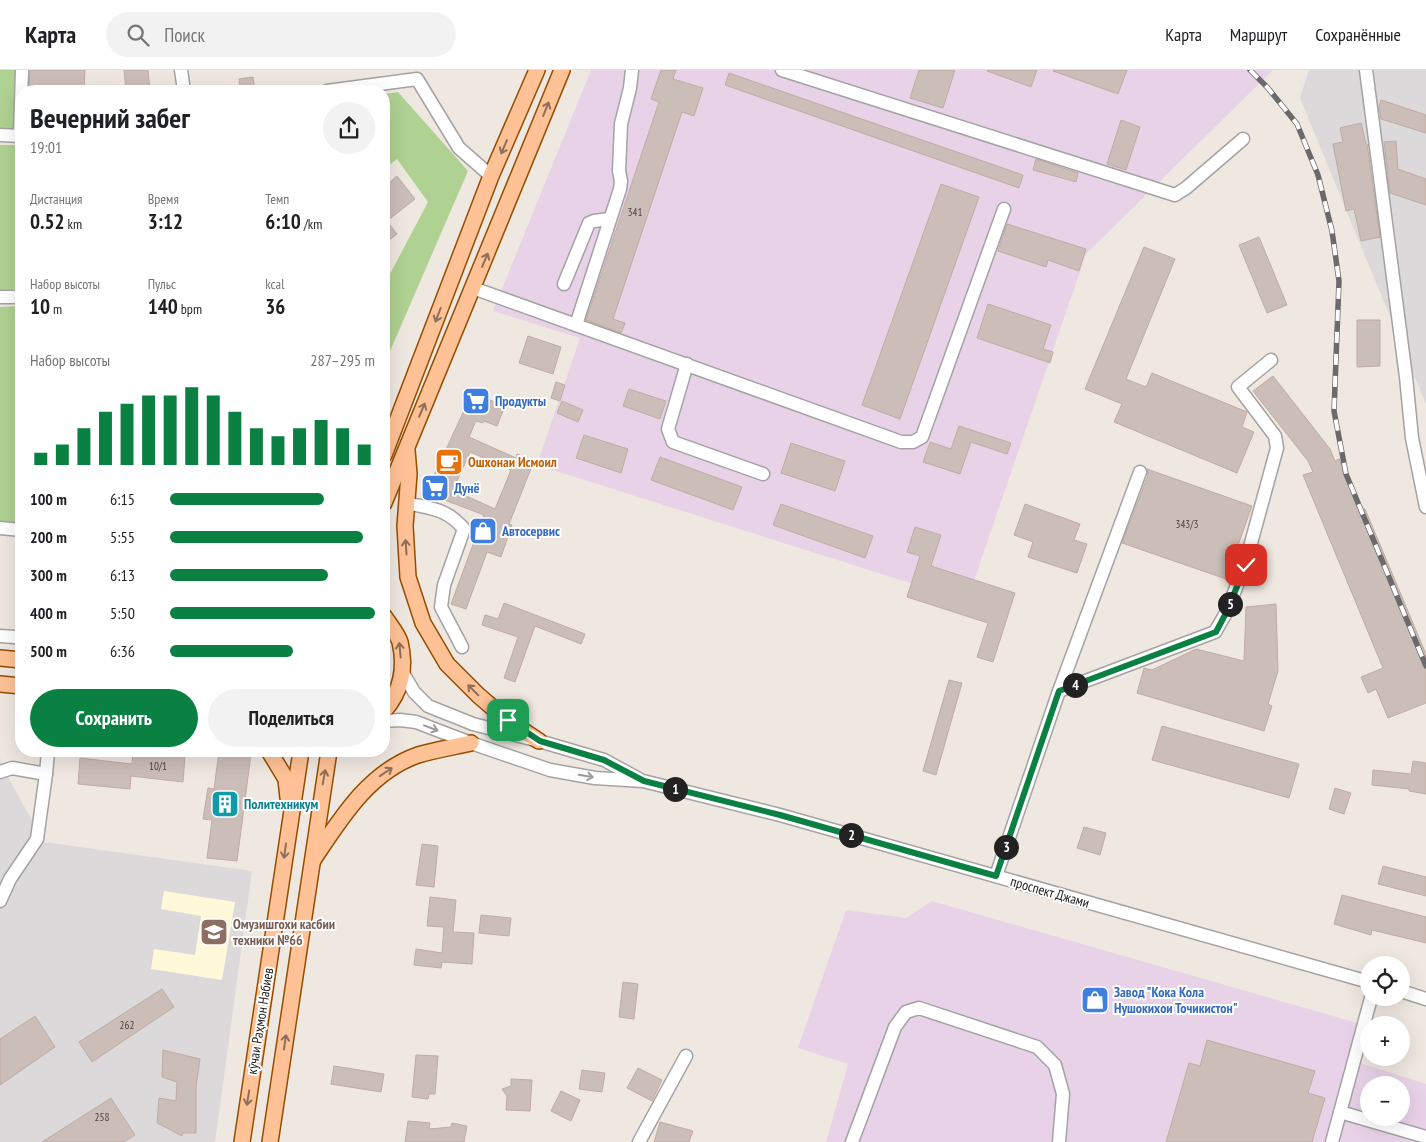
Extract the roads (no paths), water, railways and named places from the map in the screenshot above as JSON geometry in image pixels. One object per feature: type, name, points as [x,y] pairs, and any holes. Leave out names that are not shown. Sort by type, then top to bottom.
[{"type":"main road","points":[[390,440],[491,176],[537,70]]},
{"type":"main road","points":[[390,489],[562,70]]},
{"type":"main road","points":[[397,423],[414,430]]},
{"type":"main road","points":[[407,447],[409,474],[405,526],[408,577],[423,623],[447,664],[478,695],[508,720],[540,741]]},
{"type":"main road","points":[[390,626],[399,641],[402,674],[394,700],[390,704]]},
{"type":"main road","points":[[0,658],[15,659]]},
{"type":"main road","points":[[0,684],[15,685]]},
{"type":"main road","points":[[311,863],[336,825],[361,794],[385,771],[417,756],[471,743]]},
{"type":"main road","points":[[273,757],[286,779],[290,819]]},
{"type":"main road","name":"кӯчаи Раҳмон Набиев","points":[[242,1142],[300,757]]},
{"type":"main road","name":"кӯчаи Раҳмон Набиев","points":[[270,1142],[327,757]]},
{"type":"main road","points":[[267,976],[294,982]]},
{"type":"street","points":[[22,70],[22,85]]},
{"type":"street","points":[[181,70],[183,85]]},
{"type":"street","points":[[576,325],[621,181],[619,171],[621,124],[630,88],[632,70]]},
{"type":"street","points":[[782,70],[1175,195],[1186,188],[1243,138]]},
{"type":"street","points":[[1366,70],[1406,377],[1412,438],[1426,507]]},
{"type":"street","points":[[359,85],[418,74],[459,148],[491,176]]},
{"type":"street","points":[[0,135],[15,136]]},
{"type":"street","points":[[473,288],[901,442],[913,442],[922,437],[1004,210]]},
{"type":"street","points":[[564,284],[589,224],[594,221],[610,219]]},
{"type":"street","points":[[0,297],[15,297]]},
{"type":"street","points":[[1059,691],[1216,632],[1246,565],[1277,448],[1275,436],[1238,387],[1271,360]]},
{"type":"street","points":[[687,364],[668,429],[673,442],[763,474]]},
{"type":"street","points":[[996,876],[1059,691],[1140,472]]},
{"type":"street","points":[[406,503],[446,513],[456,519],[464,529],[444,585],[441,608],[462,647]]},
{"type":"street","points":[[0,528],[15,529]]},
{"type":"street","points":[[0,636],[15,639]]},
{"type":"street","points":[[402,674],[414,692],[428,706],[473,724],[604,760],[644,781]]},
{"type":"street","points":[[390,721],[416,722],[550,770],[596,778],[644,781]]},
{"type":"street","points":[[0,901],[10,879],[36,839],[47,757]]},
{"type":"street","points":[[0,772],[12,768],[46,774]]},
{"type":"street","name":"проспект Джами","points":[[644,781],[780,815],[1360,979]]},
{"type":"street","points":[[1410,994],[1426,998]]},
{"type":"street","points":[[1332,1142],[1369,1006]]},
{"type":"street","points":[[852,1142],[895,1027],[906,1012],[919,1008],[1037,1047],[1055,1065],[1063,1094],[1059,1142]]},
{"type":"street","points":[[639,1142],[686,1056]]},
{"type":"street","points":[[1340,1112],[1426,1138]]},
{"type":"railway","points":[[1250,70],[1267,87],[1297,124],[1318,175],[1332,231],[1339,281],[1334,411],[1346,474],[1426,666]]},
{"type":"place","name":"Продукты","points":[[476,401]]},
{"type":"place","name":"Ошхонаи Исмоил","points":[[449,462]]},
{"type":"place","name":"Дунё","points":[[435,488]]},
{"type":"place","name":"Автосервис","points":[[483,531]]},
{"type":"place","name":"Политехникум","points":[[225,804]]},
{"type":"place","name":"Омузишгохи касбии техники №66","points":[[214,932]]},
{"type":"place","name":"Завод \"Кока Кола Нушокихои Точикистон\"","points":[[1095,1000]]}]
